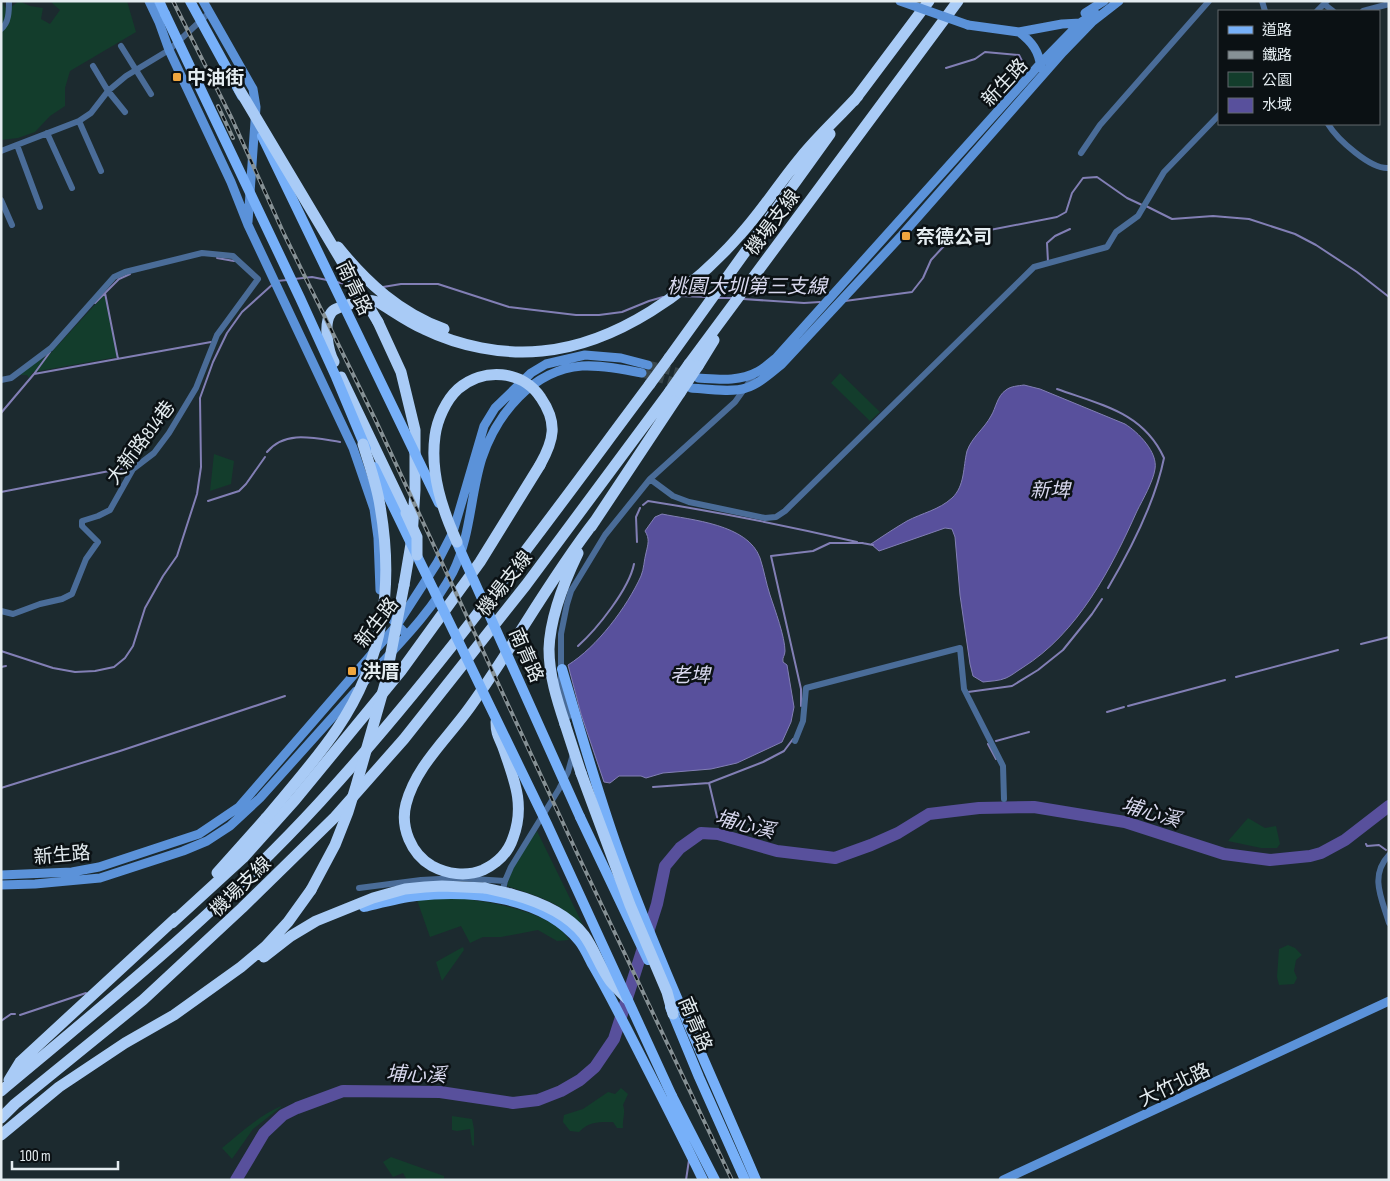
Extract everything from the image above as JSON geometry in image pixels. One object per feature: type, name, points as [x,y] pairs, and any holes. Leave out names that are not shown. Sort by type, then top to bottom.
[{"type":"highway","name":"機場支線","points":[[2,1091],[130,983],[253,871],[388,726],[510,570],[703,313],[858,96],[929,1]]},
{"type":"highway","name":"機場支線","points":[[1,1118],[15,1104],[143,1000],[236,915],[335,817],[404,739],[526,585],[674,392],[695,369],[728,313],[791,225],[958,1]]},
{"type":"highway","points":[[1,1135],[59,1087],[125,1043],[174,1015],[235,972],[266,946],[288,922],[311,890],[335,845],[356,786],[385,684],[412,538],[416,490],[415,430],[401,372],[378,322],[239,89]]},
{"type":"highway","points":[[417,555],[416,537],[406,513],[329,352],[327,327],[331,313],[354,301],[378,302],[424,329],[472,346],[524,352],[561,348],[622,328],[643,317],[698,276],[741,235],[800,158],[858,96]]},
{"type":"highway","points":[[320,225],[364,278],[382,294],[418,317],[436,326],[477,339],[496,343],[561,348]]},
{"type":"highway","points":[[2,1091],[20,1062],[243,858],[312,779],[401,671],[480,562],[540,465],[550,442],[553,428],[550,413],[538,393],[525,381],[509,375],[488,374],[465,383],[456,390],[444,409],[435,433],[433,458],[437,485],[457,542]]},
{"type":"highway","points":[[673,1014],[667,992],[614,864],[565,724],[556,696],[550,663],[550,647],[553,624],[571,568],[595,521],[674,392]]},
{"type":"highway","points":[[172,922],[266,818],[337,729],[349,710],[372,660],[379,636],[387,590],[387,562],[380,505],[363,444]]},
{"type":"highway","points":[[496,722],[496,734],[502,743],[512,772],[520,809],[517,828],[510,848],[500,860],[471,874],[450,873],[428,863],[418,854],[405,829],[406,806],[417,776],[470,707],[517,638],[571,552],[595,521]]},
{"type":"highway","points":[[174,1015],[197,1006],[230,984],[291,936],[316,921],[385,894],[405,889],[442,886],[485,888],[532,900],[548,908],[571,923],[583,934],[592,946],[610,981],[627,999]]},
{"type":"main road","points":[[149,1],[169,50],[231,182],[248,225],[353,448],[374,509],[378,538],[380,600],[385,612],[407,635]]},
{"type":"main road","points":[[159,1],[300,298],[336,377],[363,444],[547,824],[672,1096],[714,1180]]},
{"type":"main road","name":"南青路","points":[[190,1],[239,89],[457,542],[580,816],[673,1014],[745,1180]]},
{"type":"main road","points":[[203,1],[253,89],[256,107],[248,225]]},
{"type":"main road","points":[[900,1],[968,26],[1019,32],[1062,24],[1092,22]]},
{"type":"main road","points":[[1062,24],[1079,17],[1104,1]]},
{"type":"main road","points":[[1040,64],[1080,23],[1111,1]]},
{"type":"main road","points":[[1041,76],[1092,22],[1119,1]]},
{"type":"main road","points":[[1019,32],[1030,40],[1038,54],[1040,64]]},
{"type":"main road","points":[[164,34],[180,40]]},
{"type":"main road","name":"新生路","points":[[692,388],[717,390],[746,388],[766,377],[782,364],[902,235],[1041,76],[1040,64]]},
{"type":"main road","name":"新生路","points":[[695,369],[722,379],[742,378],[756,373],[776,358],[1040,64]]},
{"type":"main road","points":[[239,202],[244,206],[249,204]]},
{"type":"main road","name":"新生路","points":[[1,875],[72,872],[99,867],[199,834],[239,807],[397,625],[437,563],[453,532],[484,426],[495,408],[531,373],[546,364],[585,355],[621,358],[648,365]]},
{"type":"main road","name":"新生路","points":[[1,885],[100,878],[183,851],[207,841],[230,826],[260,798],[407,635],[440,592],[453,572],[466,536],[482,459],[498,423],[513,402],[532,386],[554,372],[581,366],[621,368],[642,374]]},
{"type":"main road","points":[[562,669],[622,861],[656,947],[756,1180]]},
{"type":"main road","points":[[573,757],[588,755]]},
{"type":"main road","points":[[364,907],[414,896],[442,894],[472,895],[501,899],[534,908],[550,916],[564,927],[579,941],[617,1009],[703,1180]]},
{"type":"main road","name":"大竹北路","points":[[1003,1180],[1389,1002]]},
{"type":"street","points":[[1,30],[8,15],[10,1]]},
{"type":"street","points":[[1081,153],[1100,125],[1209,1]]},
{"type":"street","points":[[1366,10],[1389,4]]},
{"type":"street","points":[[1,150],[79,121],[91,113],[108,91],[135,69],[169,50],[209,13]]},
{"type":"street","points":[[121,46],[151,94]]},
{"type":"street","points":[[92,66],[108,91],[125,112]]},
{"type":"street","points":[[650,479],[673,496],[689,502],[765,518],[776,517],[785,511],[1034,267],[1107,247],[1116,232],[1138,216],[1164,172],[1218,116]]},
{"type":"street","points":[[79,121],[101,171]]},
{"type":"street","points":[[1329,125],[1340,138],[1363,158],[1377,166],[1389,168]]},
{"type":"street","points":[[47,133],[72,188]]},
{"type":"street","points":[[17,145],[40,207]]},
{"type":"street","points":[[1,200],[12,225]]},
{"type":"street","name":"大新路814巷","points":[[1,380],[12,378],[51,348],[114,277],[125,272],[202,253],[233,256],[258,279],[217,335],[196,388],[164,440],[154,453],[133,469],[110,510],[82,521],[82,526],[98,542],[86,559],[72,594],[62,599],[40,604],[13,614],[1,612]]},
{"type":"street","points":[[501,899],[505,881],[520,850],[559,788],[573,757],[573,742],[561,686],[561,634],[571,591],[606,534],[650,479],[735,402],[756,373]]},
{"type":"street","points":[[795,741],[803,722],[806,688],[960,648],[964,689],[1003,766],[1004,799]]},
{"type":"street","points":[[1389,855],[1381,864],[1378,879],[1389,922]]},
{"type":"street","points":[[359,888],[458,878],[505,881]]},
{"type":"green space","points":[[1,1],[7,10],[19,1],[30,6],[43,8],[41,19],[50,24],[60,10],[51,1],[127,1],[136,32],[70,71],[65,88],[65,106],[50,116],[35,132],[18,138],[1,140]]},
{"type":"green space","points":[[105,296],[117,357],[33,372],[29,378],[27,375],[20,375],[50,354]]},
{"type":"green space","points":[[840,373],[880,412],[870,421],[831,383]]},
{"type":"green space","points":[[214,454],[234,461],[231,484],[210,491]]},
{"type":"green space","points":[[1248,818],[1265,828],[1276,826],[1280,844],[1277,848],[1261,848],[1228,841]]},
{"type":"green space","points":[[537,831],[583,925],[552,903],[507,886],[515,864]]},
{"type":"green space","points":[[445,897],[476,900],[531,914],[547,921],[560,930],[569,940],[557,941],[538,930],[501,937],[483,937],[470,943],[461,926],[430,937],[417,900]]},
{"type":"green space","points":[[1288,945],[1295,948],[1302,955],[1296,960],[1294,971],[1297,978],[1294,984],[1279,985],[1277,977],[1279,949]]},
{"type":"green space","points":[[463,947],[464,950],[442,981],[436,962]]},
{"type":"green space","points":[[621,1088],[628,1094],[623,1105],[623,1128],[617,1128],[613,1122],[599,1122],[583,1128],[579,1132],[570,1131],[563,1122],[564,1115],[583,1109],[608,1092],[615,1094]]},
{"type":"green space","points":[[281,1106],[253,1129],[232,1159],[222,1148],[257,1120]]},
{"type":"green space","points":[[452,1116],[472,1119],[474,1146],[472,1145],[470,1129],[452,1130]]},
{"type":"green space","points":[[391,1157],[444,1176],[444,1180],[407,1180],[403,1173],[393,1177],[383,1162]]},
{"type":"water","name":"新埤","points":[[1024,385],[1040,389],[1125,424],[1141,437],[1150,449],[1155,469],[1148,490],[1116,555],[1091,598],[1076,618],[1042,654],[1022,668],[1003,679],[983,682],[973,676],[970,664],[960,595],[955,537],[952,529],[945,528],[879,551],[871,544],[907,521],[936,508],[952,498],[961,482],[969,446],[988,421],[1001,395],[1010,388]]},
{"type":"water","name":"老埤","points":[[662,514],[703,522],[731,531],[744,538],[754,547],[760,558],[783,638],[785,651],[783,662],[787,665],[794,707],[791,722],[782,742],[737,763],[711,769],[663,773],[646,778],[641,776],[619,776],[610,783],[604,782],[581,714],[568,665],[590,648],[628,600],[643,570],[648,542],[645,531],[655,517]]},
{"type":"waterway","points":[[946,68],[975,59],[985,52],[1019,55],[1022,61],[1018,71]]},
{"type":"waterway","name":"桃園大圳第三支線","points":[[845,301],[912,292],[923,278],[931,260],[943,247],[959,236],[1057,217],[1066,212],[1072,193],[1083,178],[1097,177],[1127,198],[1142,205]]},
{"type":"waterway","name":"桃園大圳第三支線","points":[[1146,206],[1172,219],[1213,216],[1249,219],[1295,234],[1316,245],[1357,272],[1389,297]]},
{"type":"waterway","points":[[1048,262],[1047,243],[1055,236],[1070,229]]},
{"type":"waterway","points":[[217,258],[234,261]]},
{"type":"waterway","points":[[95,303],[119,279],[130,274]]},
{"type":"waterway","name":"桃園大圳第三支線","points":[[294,279],[312,277],[327,280]]},
{"type":"waterway","name":"桃園大圳第三支線","points":[[277,281],[287,280]]},
{"type":"waterway","name":"桃園大圳第三支線","points":[[336,282],[351,285]]},
{"type":"waterway","name":"桃園大圳第三支線","points":[[1,651],[53,668],[75,672],[95,671],[114,667],[125,658],[133,646],[145,608],[177,556],[197,494],[201,467],[200,398],[213,362],[227,333],[242,312],[273,284]]},
{"type":"waterway","name":"桃園大圳第三支線","points":[[383,287],[401,284],[438,284],[509,307],[576,315],[622,312],[663,297]]},
{"type":"waterway","points":[[105,293],[118,359]]},
{"type":"waterway","name":"桃園大圳第三支線","points":[[680,296],[708,297]]},
{"type":"waterway","name":"桃園大圳第三支線","points":[[718,298],[733,298]]},
{"type":"waterway","name":"桃園大圳第三支線","points":[[743,299],[804,303],[820,302]]},
{"type":"waterway","points":[[1,413],[34,374],[211,342]]},
{"type":"waterway","points":[[34,374],[50,352]]},
{"type":"waterway","points":[[1057,389],[1105,406],[1133,420],[1155,442],[1164,458],[1155,492],[1148,509],[1125,558],[1108,588]]},
{"type":"waterway","points":[[267,452],[274,445],[291,438],[300,437],[340,442]]},
{"type":"waterway","points":[[208,501],[239,491],[265,457]]},
{"type":"waterway","points":[[1,492],[130,467],[135,464]]},
{"type":"waterway","points":[[643,505],[648,501],[779,525],[857,542]]},
{"type":"waterway","points":[[637,542],[636,517],[640,508]]},
{"type":"waterway","points":[[801,706],[801,689],[771,556],[813,551],[830,543],[863,543]]},
{"type":"waterway","points":[[862,543],[873,545]]},
{"type":"waterway","points":[[578,646],[594,630],[611,608],[626,585],[634,564]]},
{"type":"waterway","points":[[968,692],[1012,686],[1038,670],[1063,650],[1102,599]]},
{"type":"waterway","points":[[1361,644],[1389,637]]},
{"type":"waterway","points":[[1236,677],[1338,650]]},
{"type":"waterway","points":[[1,667],[6,666]]},
{"type":"waterway","points":[[1128,706],[1225,680]]},
{"type":"waterway","points":[[1,788],[285,696]]},
{"type":"waterway","points":[[1107,712],[1124,707]]},
{"type":"waterway","points":[[996,741],[1029,732]]},
{"type":"waterway","points":[[718,821],[709,783],[763,762],[784,751],[793,739]]},
{"type":"waterway","points":[[988,744],[996,759]]},
{"type":"waterway","points":[[653,787],[709,783]]},
{"type":"waterway","name":"埔心溪","points":[[236,1180],[264,1133],[283,1115],[343,1091],[440,1092],[513,1103],[538,1100],[561,1091],[580,1080],[595,1067],[614,1039],[657,904],[665,866],[680,848],[701,833],[718,834],[777,851],[835,858],[898,833],[929,814],[979,808],[1034,807],[1125,822],[1224,854],[1270,860],[1321,853],[1345,840],[1389,806]]},
{"type":"waterway","points":[[1366,844],[1367,846],[1379,845],[1386,850]]},
{"type":"waterway","points":[[20,1015],[86,993]]},
{"type":"waterway","points":[[1,1021],[11,1014],[15,1014]]},
{"type":"waterway","points":[[686,1180],[689,1160]]},
{"type":"tunnel","points":[[648,365],[688,375]]},
{"type":"tunnel","points":[[642,373],[681,384]]},
{"type":"railway","points":[[173,1],[232,119],[284,234],[375,419],[732,1180]]},
{"type":"railway","points":[[218,106],[233,138]]},
{"type":"place","name":"中油街","points":[[177,77]]},
{"type":"place","name":"奈德公司","points":[[906,236]]},
{"type":"place","name":"洪厝","points":[[352,671]]}]
